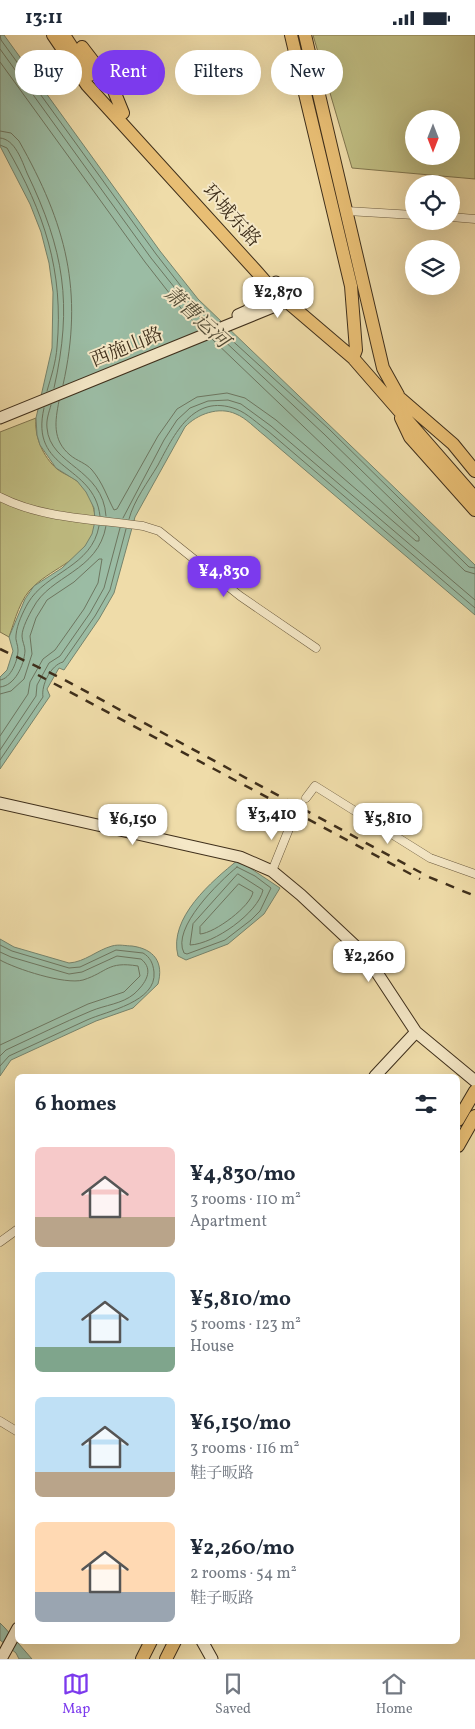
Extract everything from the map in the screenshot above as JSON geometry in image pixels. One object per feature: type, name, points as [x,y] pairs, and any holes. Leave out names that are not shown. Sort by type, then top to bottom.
[{"type":"main road","points":[[42,35],[85,96],[100,110],[120,115],[112,86],[74,35]]},
{"type":"main road","name":"环城东路","points":[[53,35],[87,85],[120,115]]},
{"type":"main road","name":"环城东路","points":[[64,35],[120,115],[274,285],[354,354],[397,399],[475,498]]},
{"type":"main road","points":[[291,35],[351,287],[354,354]]},
{"type":"main road","points":[[305,35],[383,368],[397,399],[410,437],[475,510]]},
{"type":"main road","points":[[397,399],[453,444],[475,471]]},
{"type":"main road","name":"环城东路","points":[[435,446],[475,487]]},
{"type":"main road","points":[[460,1117],[475,1091]]},
{"type":"main road","points":[[460,1142],[475,1116]]},
{"type":"main road","points":[[142,1659],[150,1644]]},
{"type":"main road","points":[[166,1659],[174,1644]]},
{"type":"street","points":[[347,211],[405,214]]},
{"type":"street","points":[[460,218],[475,219]]},
{"type":"street","name":"西施山路","points":[[0,418],[248,314],[274,285]]},
{"type":"street","name":"西施山路","points":[[0,411],[248,314],[291,300]]},
{"type":"street","points":[[0,497],[17,506],[39,511],[143,526],[159,531],[240,596],[316,649]]},
{"type":"street","points":[[306,798],[314,787],[430,858],[475,874]]},
{"type":"street","points":[[0,803],[240,857],[272,871],[301,895],[366,956],[416,1033],[475,1081]]},
{"type":"street","points":[[272,871],[293,819]]},
{"type":"street","points":[[377,1074],[416,1033]]},
{"type":"street","points":[[0,1242],[15,1231]]},
{"type":"street","points":[[0,1421],[15,1430]]},
{"type":"street","points":[[1,1659],[15,1633]]},
{"type":"street","points":[[204,1644],[212,1659]]},
{"type":"shaded area","points":[[313,35],[475,35],[475,179],[460,178],[460,175],[430,175],[352,168],[331,95],[343,95],[343,50],[317,50]]},
{"type":"shaded area","points":[[36,418],[36,432],[40,446],[57,469],[77,481],[86,491],[94,509],[95,523],[90,539],[84,548],[29,591],[18,610],[9,637],[0,632],[0,432]]},
{"type":"water","name":"萧曹运河","points":[[0,35],[4,35],[15,50],[15,95],[47,95],[160,251],[198,299],[475,565],[475,615],[247,421],[240,416],[223,411],[202,415],[185,427],[135,517],[114,593],[99,619],[64,670],[59,668],[47,689],[50,696],[0,769],[0,677],[7,670],[13,651],[9,637],[25,599],[34,586],[62,568],[85,546],[92,534],[95,521],[94,508],[86,492],[77,481],[56,468],[40,445],[37,435],[36,418],[52,348],[53,292],[49,263],[41,232],[30,204],[0,146]]},
{"type":"water","points":[[238,860],[280,888],[264,914],[228,944],[186,960],[178,956],[177,942],[186,914],[205,890]]},
{"type":"water","points":[[0,939],[14,947],[69,963],[115,945],[140,948],[156,958],[160,969],[158,984],[133,1008],[96,1021],[11,1060],[0,1076]]},
{"type":"water","points":[[0,1623],[15,1639],[15,1644],[19,1644],[32,1659],[19,1659],[16,1653],[0,1640]]},
{"type":"tunnel","points":[[293,819],[306,798]]},
{"type":"railway","points":[[0,649],[63,679],[429,877],[475,896]]},
{"type":"railway","points":[[38,675],[420,879]]}]
